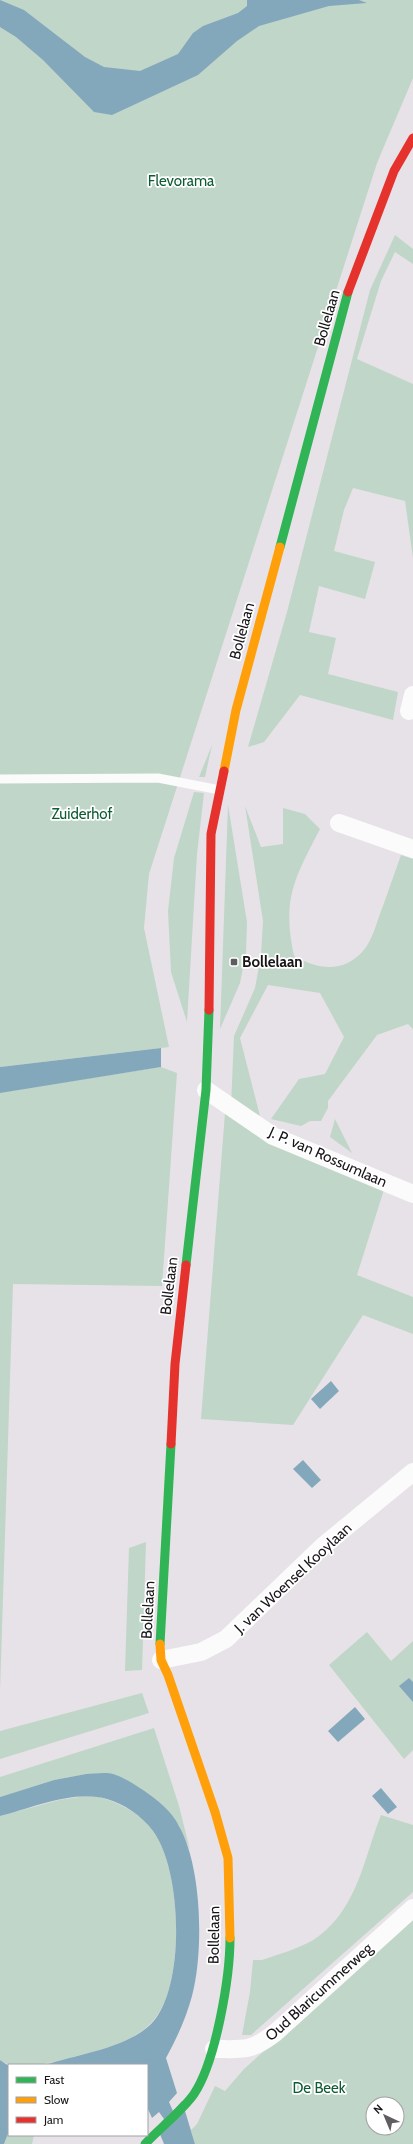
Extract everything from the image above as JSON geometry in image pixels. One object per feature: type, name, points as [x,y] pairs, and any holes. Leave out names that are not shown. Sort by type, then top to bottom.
[{"type":"main road","name":"Bollelaan","points":[[214,2049],[230,1956],[228,1858],[215,1812],[168,1675],[161,1660],[160,1634],[175,1364],[206,1090],[210,985],[211,834],[236,710],[346,299],[394,171],[413,138]]},
{"type":"main road","points":[[145,2144],[194,2094],[214,2049]]},
{"type":"street","points":[[339,823],[413,849]]},
{"type":"street","name":"J. P. van Rossumlaan","points":[[206,1090],[273,1136],[413,1194]]},
{"type":"street","name":"J. van Woensel Kooylaan","points":[[161,1660],[201,1652],[226,1640],[323,1546],[413,1472]]},
{"type":"street","name":"Oud Blaricummerweg","points":[[214,2049],[244,2050],[260,2045],[413,1908]]},
{"type":"lane","points":[[0,779],[158,778],[220,790]]},
{"type":"green space","name":"Flevorama","points":[[0,0],[413,0],[413,78],[377,163],[149,874],[144,928],[169,1047],[0,1067]]},
{"type":"green space","points":[[395,235],[413,249],[413,264],[395,252],[381,281],[357,359],[413,384],[413,558],[405,501],[353,488],[344,510],[334,551],[375,562],[365,599],[319,586],[309,632],[336,638],[328,674],[398,692],[393,720],[300,695],[264,742],[248,747],[287,612],[370,290]]},
{"type":"green space","points":[[212,745],[205,777],[199,777]]},
{"type":"green space","points":[[194,792],[204,793],[197,854],[187,1022],[171,972],[168,911],[174,858]]},
{"type":"green space","points":[[228,805],[247,922],[246,953],[240,983],[220,1029]]},
{"type":"green space","points":[[245,806],[261,847],[283,844],[283,808],[305,814],[320,829],[297,876],[290,904],[289,919],[294,956],[312,964],[330,967],[338,966],[347,963],[363,951],[372,936],[401,855],[413,859],[413,1029],[408,1024],[377,1035],[328,1101],[328,1108],[321,1121],[310,1121],[301,1126],[271,1119],[299,1079],[325,1074],[344,1037],[320,993],[268,985],[240,1038],[260,1116],[231,1106],[234,1036],[255,988],[261,955],[263,921]]},
{"type":"green space","points":[[161,1067],[177,1073],[162,1286],[13,1284],[0,1692],[0,1092]]},
{"type":"green space","points":[[225,1113],[388,1177],[357,1275],[413,1297],[413,1334],[363,1315],[293,1425],[201,1419]]},
{"type":"green space","points":[[335,1119],[352,1153],[330,1137]]},
{"type":"green space","points":[[146,1542],[142,1670],[125,1671],[129,1548]]},
{"type":"green space","points":[[367,1632],[391,1661],[413,1641],[413,1750],[404,1759],[329,1665]]},
{"type":"green space","points":[[142,1693],[149,1713],[0,1759],[0,1731]]},
{"type":"green space","points":[[154,1728],[179,1806],[190,1850],[179,1825],[86,1774],[54,1780],[0,1797],[0,1777]]},
{"type":"green space","points":[[92,1795],[109,1800],[134,1812],[153,1831],[163,1849],[170,1872],[174,1899],[176,1928],[175,1956],[171,1982],[163,2005],[152,2022],[143,2030],[123,2042],[100,2050],[50,2063],[10,2064],[0,2060],[0,1816],[59,1800]]},
{"type":"green space","points":[[381,1815],[413,1825],[413,1892],[251,2035],[242,2035],[250,1992],[253,1960],[262,1960],[307,1944],[319,1936],[332,1924],[343,1910],[351,1896]]},
{"type":"green space","name":"De Beek","points":[[413,1917],[413,2144],[195,2144],[191,2130],[197,2124],[215,2086],[225,2091],[244,2069]]},
{"type":"green space","points":[[8,2134],[8,2136],[34,2136],[32,2144],[4,2144]]},
{"type":"water","points":[[0,0],[24,10],[85,57],[104,67],[140,71],[178,54],[193,33],[203,26],[238,13],[247,6],[247,0],[359,0],[367,3],[329,6],[259,26],[237,41],[198,75],[112,115],[94,112],[43,60],[16,37],[0,27]]},
{"type":"water","points":[[161,1048],[161,1067],[0,1093],[0,1067]]},
{"type":"water","points":[[331,1381],[339,1391],[320,1409],[311,1399]]},
{"type":"water","points":[[303,1460],[321,1480],[312,1488],[293,1469]]},
{"type":"water","points":[[409,1678],[413,1682],[413,1702],[399,1686]]},
{"type":"water","points":[[355,1707],[365,1719],[338,1742],[328,1731]]},
{"type":"water","points":[[103,1773],[113,1774],[125,1779],[143,1790],[168,1810],[176,1820],[187,1843],[196,1886],[199,1910],[196,1977],[190,2004],[181,2028],[166,2058],[177,2093],[169,2102],[173,2111],[182,2101],[195,2144],[164,2144],[157,2127],[164,2119],[159,2112],[152,2118],[148,2109],[148,2064],[48,2064],[102,2049],[130,2039],[142,2032],[152,2023],[163,2006],[171,1983],[175,1956],[176,1928],[170,1872],[163,1849],[149,1826],[126,1807],[107,1799],[82,1796],[39,1804],[0,1816],[0,1797],[54,1780],[86,1774]]},
{"type":"water","points":[[381,1788],[397,1807],[388,1814],[372,1796]]},
{"type":"water","points":[[0,2060],[8,2065],[8,2134],[4,2144],[0,2144]]},
{"type":"traffic: fast","points":[[280,547],[348,292]]},
{"type":"traffic: fast","points":[[186,1265],[206,1090],[209,1010]]},
{"type":"traffic: fast","points":[[160,1644],[171,1444]]},
{"type":"traffic: fast","points":[[145,2144],[190,2100],[202,2079],[209,2061],[220,2018],[227,1974],[230,1938]]},
{"type":"traffic: slow","points":[[224,771],[236,710],[280,547]]},
{"type":"traffic: slow","points":[[160,1644],[161,1660],[168,1675],[215,1812],[228,1858],[230,1938]]},
{"type":"traffic: jam","points":[[348,292],[394,171],[413,138]]},
{"type":"traffic: jam","points":[[209,1010],[211,834],[224,771]]},
{"type":"traffic: jam","points":[[171,1444],[175,1364],[186,1265]]},
{"type":"place","name":"Bollelaan","points":[[234,962]]},
{"type":"park label","name":"Zuiderhof","points":[[82,814]]}]
